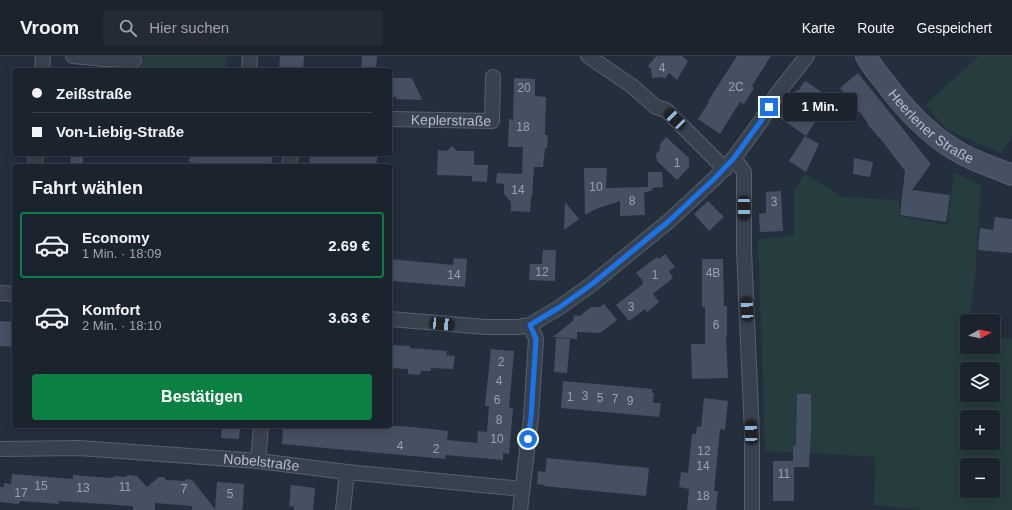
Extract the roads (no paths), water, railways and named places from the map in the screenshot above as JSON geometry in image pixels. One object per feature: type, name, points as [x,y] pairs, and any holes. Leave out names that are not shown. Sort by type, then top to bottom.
[{"type":"main road","name":"Heerlener Straße","points":[[866,56],[894,95],[911,115],[941,142],[965,156],[1012,176]]},
{"type":"street","points":[[42,68],[43,56]]},
{"type":"street","points":[[72,56],[134,60]]},
{"type":"street","points":[[249,68],[250,56]]},
{"type":"street","points":[[588,56],[632,86],[656,107],[666,110],[724,169]]},
{"type":"street","points":[[392,319],[486,327],[518,327],[530,325],[560,307],[592,284],[669,221],[724,169],[734,158],[761,121],[777,94],[807,56]]},
{"type":"street","name":"Keplerstraße","points":[[392,119],[492,121],[493,76]]},
{"type":"street","points":[[734,158],[744,172],[744,250],[752,435],[752,510]]},
{"type":"street","points":[[0,293],[12,294]]},
{"type":"street","points":[[520,510],[531,417],[536,339],[530,325]]},
{"type":"street","points":[[258,461],[261,428]]},
{"type":"street","name":"Nobelstraße","points":[[0,449],[79,448],[258,461],[347,472],[522,489]]},
{"type":"street","points":[[343,510],[347,472]]}]
